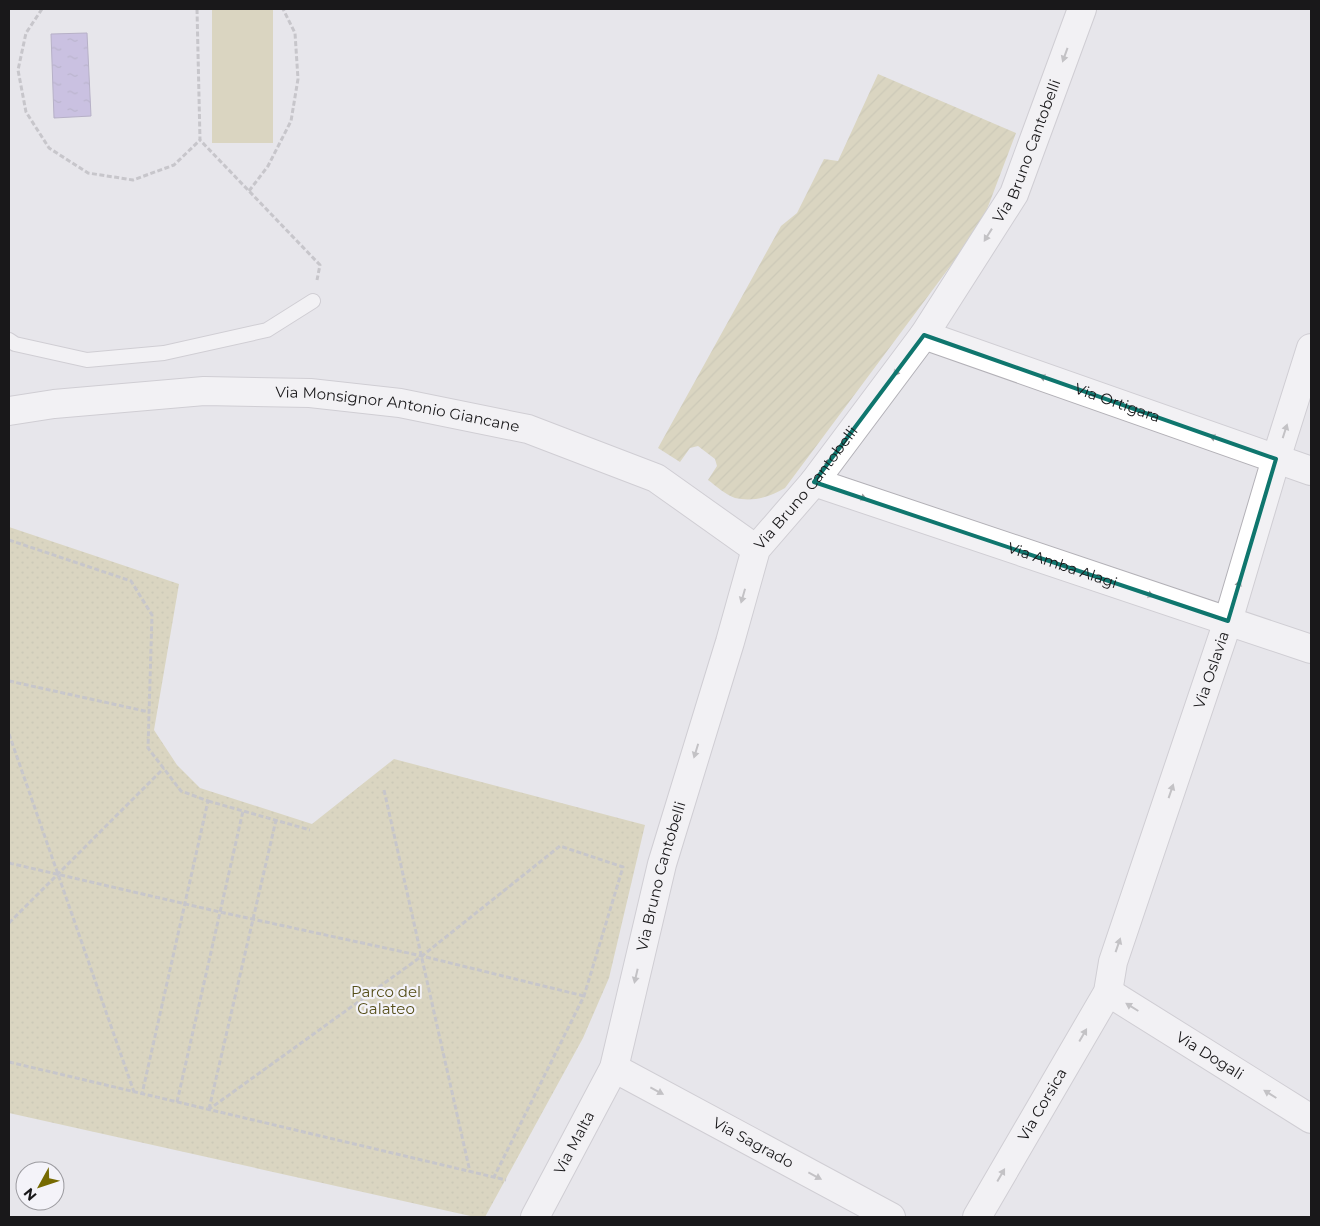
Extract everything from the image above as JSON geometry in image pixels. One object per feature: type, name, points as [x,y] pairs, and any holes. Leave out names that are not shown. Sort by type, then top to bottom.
[{"type":"street","name":"Via Bruno Cantobelli","points":[[614,1068],[662,864],[730,642],[756,549],[814,482],[924,335],[1014,194],[1082,9]]},
{"type":"street","name":"Via Ortigara","points":[[924,335],[1311,471]]},
{"type":"street","name":"Via Oslavia","points":[[1108,992],[1113,962],[1228,621],[1311,348]]},
{"type":"street","name":"Via Monsignor Antonio Giancane","points":[[9,410],[204,390],[310,393],[400,403],[528,429],[656,478],[756,549]]},
{"type":"street","name":"Via Amba Alagi","points":[[814,482],[1311,650]]},
{"type":"street","name":"Via Dogali","points":[[1108,992],[1311,1120]]},
{"type":"street","name":"Via Corsica","points":[[977,1217],[1108,992]]},
{"type":"street","name":"Via Malta","points":[[535,1217],[614,1068]]},
{"type":"street","name":"Via Sagrado","points":[[614,1068],[891,1217]]},
{"type":"lane","points":[[9,340],[15,344],[87,360],[164,353],[267,330],[313,301]]},
{"type":"path","points":[[42,9],[26,33],[18,70],[26,112],[49,148],[88,173],[134,180],[174,165],[200,140]]},
{"type":"path","points":[[197,9],[200,140],[320,266],[313,301]]},
{"type":"path","points":[[248,191],[268,166],[291,121],[298,79],[295,33],[283,9]]},
{"type":"path","points":[[9,540],[131,581],[152,615],[148,748],[181,791],[208,801],[310,830]]},
{"type":"path","points":[[9,681],[149,712]]},
{"type":"path","points":[[9,734],[134,1092]]},
{"type":"path","points":[[9,923],[164,768]]},
{"type":"path","points":[[384,790],[470,1172]]},
{"type":"path","points":[[142,1094],[208,801]]},
{"type":"path","points":[[177,1102],[243,811]]},
{"type":"path","points":[[208,1110],[276,820]]},
{"type":"path","points":[[208,1110],[422,956],[560,846],[623,867],[584,996],[494,1177]]},
{"type":"path","points":[[9,863],[422,956],[584,996]]},
{"type":"path","points":[[9,1062],[506,1180]]},
{"type":"highlighted area","points":[[924,335],[1276,459],[1228,621],[814,482]]},
{"type":"green space","points":[[212,9],[273,9],[273,143],[212,143]]},
{"type":"green space","points":[[878,74],[1016,133],[981,225],[785,488],[761,498],[735,498],[708,480],[717,466],[715,459],[698,446],[690,448],[680,462],[658,448],[781,226],[797,213],[824,159],[838,161]]},
{"type":"green space","name":"Parco del Galateo","points":[[9,527],[179,584],[154,730],[177,765],[200,788],[312,824],[394,759],[645,825],[609,978],[583,1038],[485,1217],[475,1217],[9,1113]]},
{"type":"water","points":[[87,33],[91,116],[54,118],[51,34]]}]
